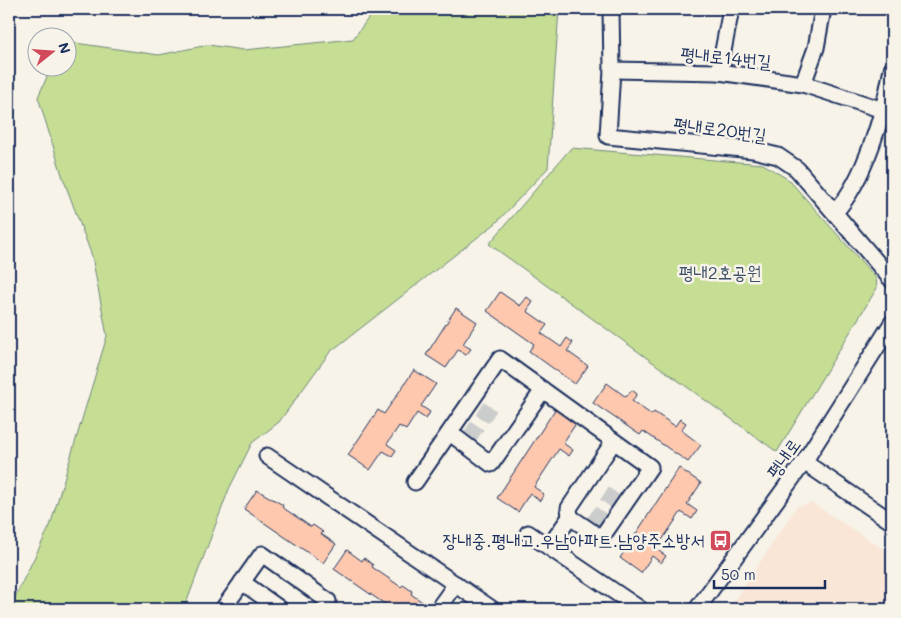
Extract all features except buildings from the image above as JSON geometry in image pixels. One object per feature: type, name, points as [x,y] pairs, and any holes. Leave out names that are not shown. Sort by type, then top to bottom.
[{"type":"street","points":[[611,9],[612,70]]},
{"type":"street","points":[[719,72],[731,9]]},
{"type":"street","points":[[803,84],[816,48],[822,9]]},
{"type":"street","points":[[835,212],[846,200],[888,112],[892,69]]},
{"type":"street","name":"평내로14번길","points":[[612,70],[719,72],[803,84],[888,112]]},
{"type":"street","name":"평내로20번길","points":[[612,70],[608,136],[753,150],[778,156],[797,169],[892,280]]},
{"type":"street","name":"평내로","points":[[697,609],[804,462],[892,322]]},
{"type":"street","points":[[415,482],[500,359],[650,467],[601,538],[591,526],[570,517]]},
{"type":"street","points":[[450,433],[467,441],[491,464],[543,390]]},
{"type":"street","points":[[549,547],[570,517],[569,508],[614,441]]},
{"type":"street","points":[[267,456],[492,609]]},
{"type":"street","points":[[804,462],[892,522]]},
{"type":"street","points":[[528,533],[640,609]]},
{"type":"street","points":[[223,609],[262,554],[328,601]]},
{"type":"street","points":[[242,582],[280,609]]},
{"type":"street","points":[[438,609],[456,584]]},
{"type":"shaded area","points":[[812,503],[892,555],[892,609],[729,609],[797,506]]},
{"type":"green space","points":[[375,9],[559,9],[548,168],[496,223],[330,352],[279,422],[252,443],[229,489],[184,609],[9,609],[50,526],[107,336],[92,256],[63,178],[38,97],[47,78],[78,78],[78,43],[159,55],[208,45],[244,50],[353,39]]},
{"type":"green space","name":"평내2호공원","points":[[571,148],[763,164],[789,180],[876,278],[877,288],[777,452],[489,244]]},
{"type":"tunnel","points":[[469,438],[492,404]]},
{"type":"tunnel","points":[[593,523],[616,490]]},
{"type":"place","name":"장내중.평내고.우남아파트.남양주소방서","points":[[721,540]]}]
